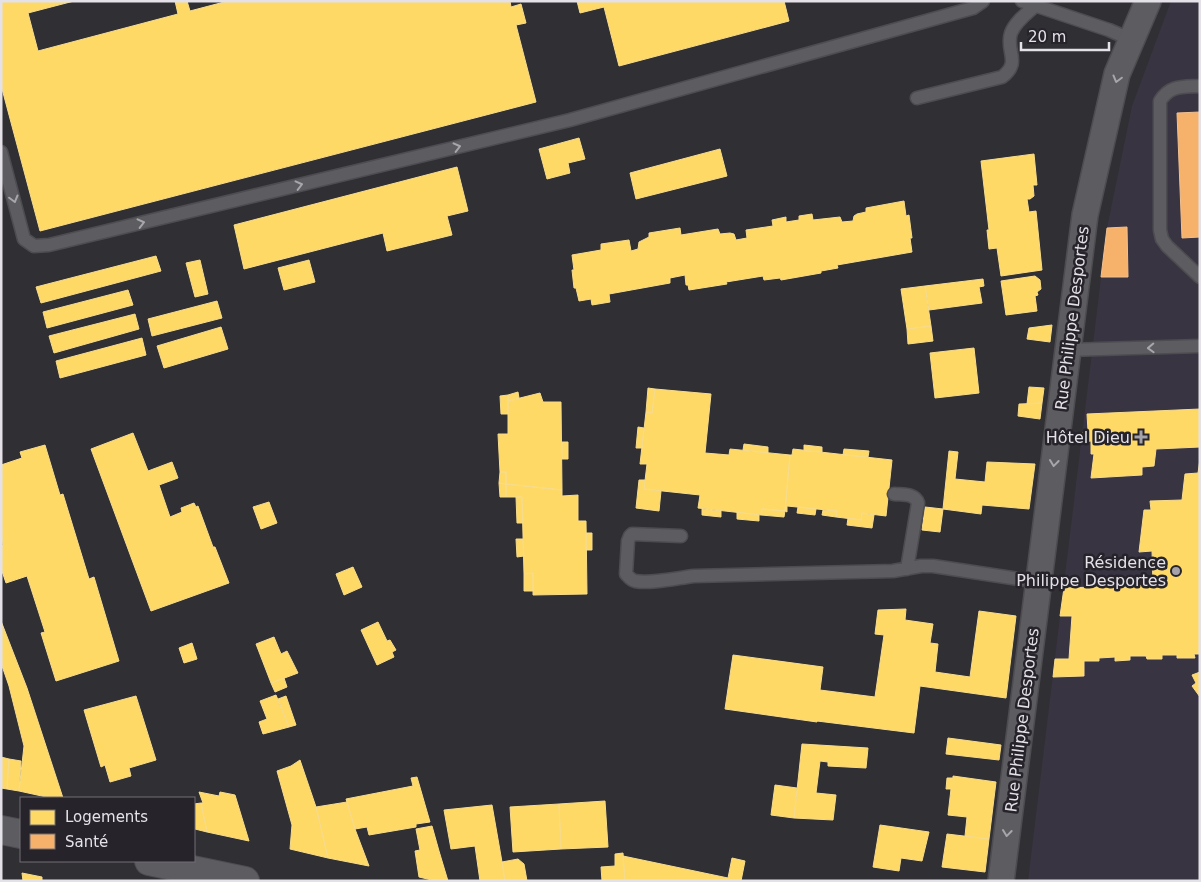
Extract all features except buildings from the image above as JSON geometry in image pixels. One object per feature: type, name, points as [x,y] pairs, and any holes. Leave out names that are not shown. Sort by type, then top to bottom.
[{"type":"main road","points":[[1,830],[20,834]]},
{"type":"main road","points":[[154,862],[245,881]]},
{"type":"street","name":"Rue Philippe Desportes","points":[[1002,881],[1085,215],[1118,74],[1148,1]]},
{"type":"lane","points":[[1,152],[24,239],[34,246],[49,245],[570,120],[973,8],[983,1]]},
{"type":"lane","points":[[1022,1],[1109,30],[1132,40]]},
{"type":"lane","points":[[917,98],[1002,77],[1009,72],[1013,59],[1010,44],[1011,34],[1017,23],[1035,6]]},
{"type":"lane","points":[[1200,86],[1178,87],[1165,92],[1160,101],[1160,230],[1162,239],[1200,277]]},
{"type":"lane","points":[[1068,350],[1200,346]]},
{"type":"lane","points":[[894,494],[913,496],[917,499],[918,503],[907,569]]},
{"type":"lane","points":[[680,536],[632,534],[628,541],[626,574],[629,578],[634,581],[670,580],[694,576],[893,571],[932,566],[1039,582]]},
{"type":"shaded area","name":"Hôtel Dieu","points":[[1171,1],[1200,1],[1200,881],[1028,881],[1107,228],[1132,106]]},
{"type":"place","name":"Hôtel Dieu","points":[[1141,437]]},
{"type":"place","name":"Résidence Philippe Desportes","points":[[1176,571]]}]
